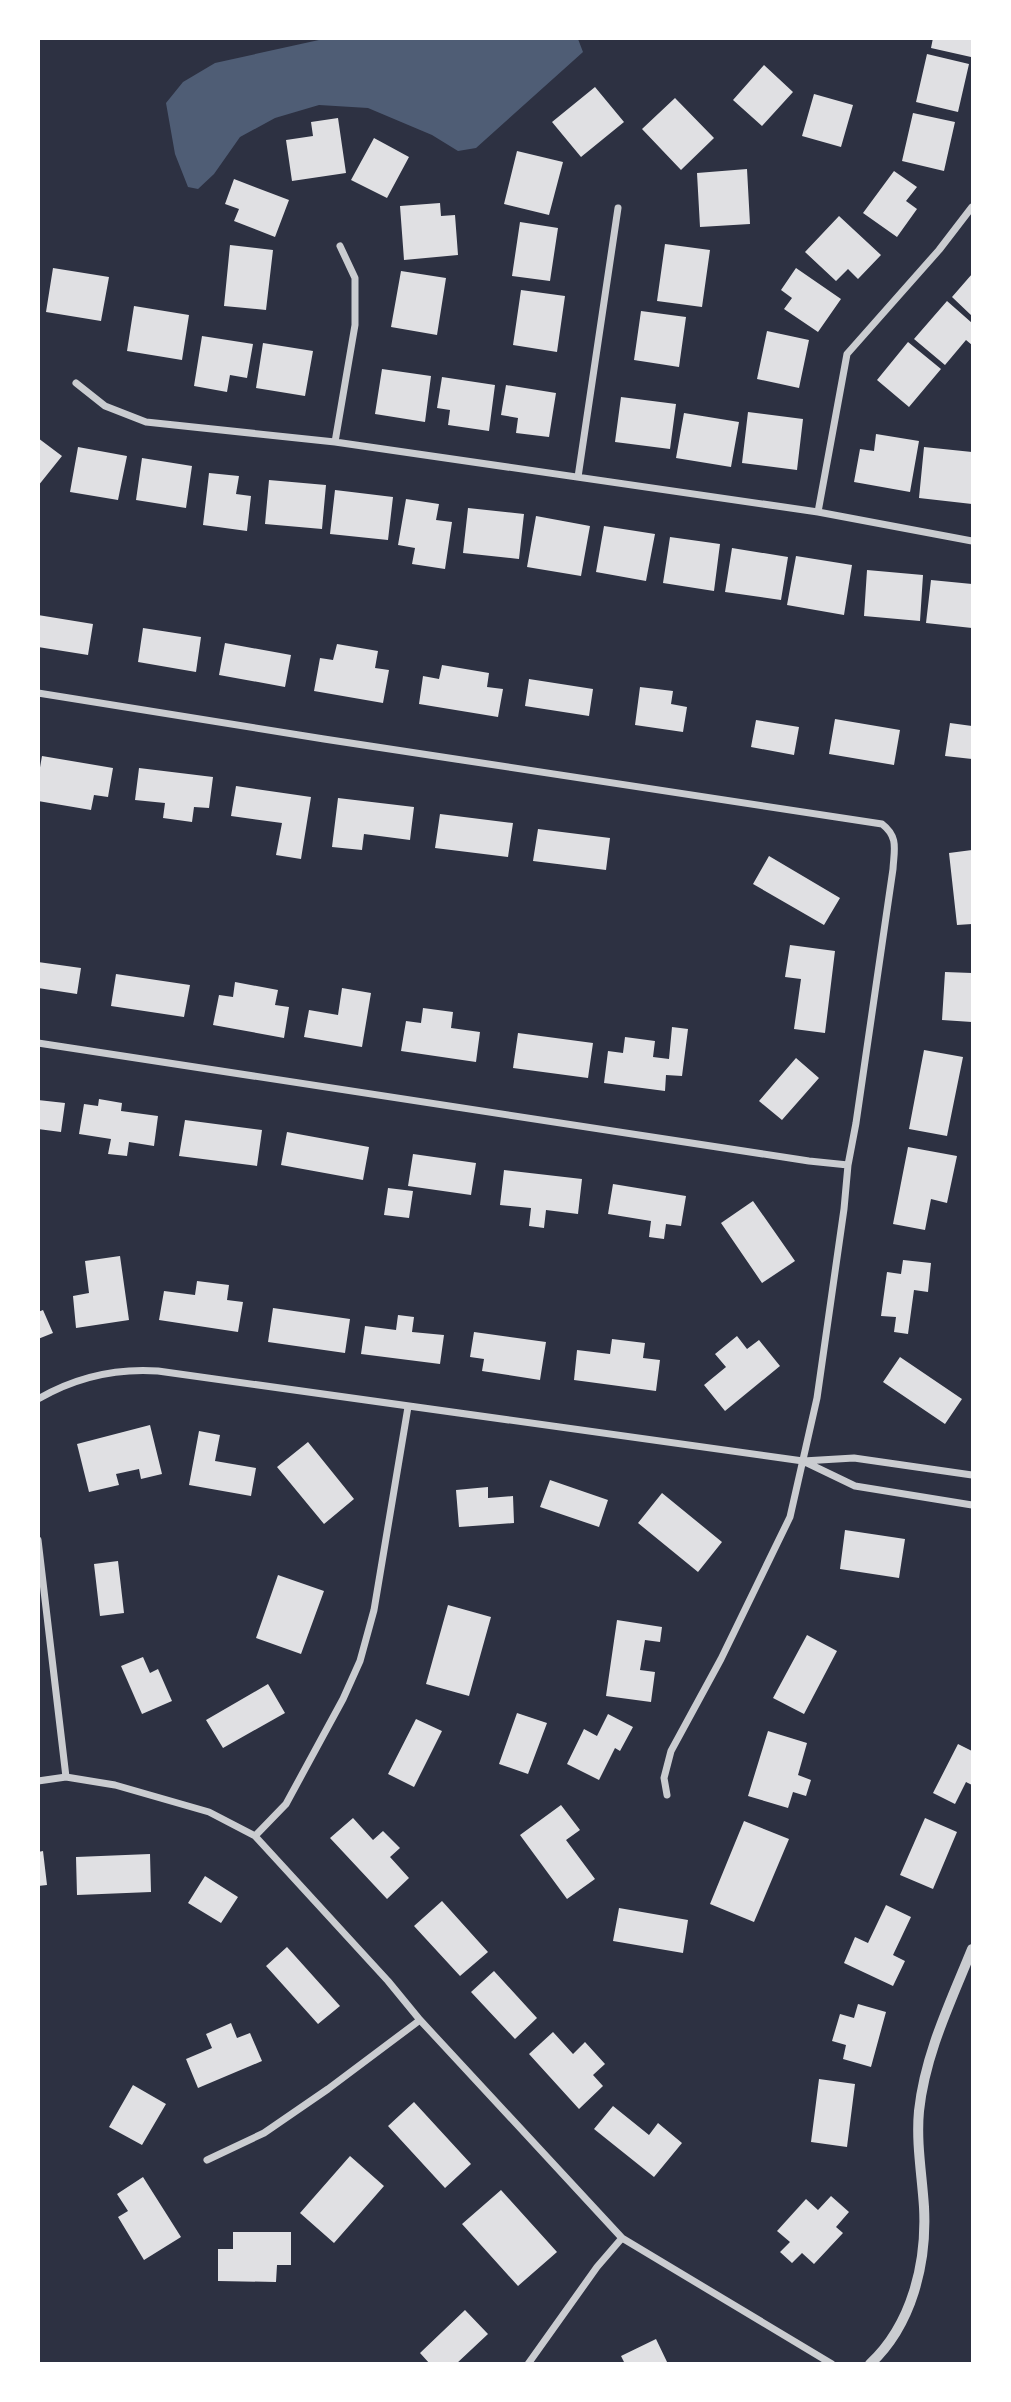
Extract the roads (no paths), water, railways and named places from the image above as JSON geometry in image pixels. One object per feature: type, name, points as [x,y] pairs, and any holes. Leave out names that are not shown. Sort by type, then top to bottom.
[{"type":"street","points":[[818,512],[848,354],[939,250],[972,207]]},
{"type":"street","points":[[579,477],[618,208]]},
{"type":"street","points":[[335,442],[355,325],[355,278],[340,246]]},
{"type":"street","points":[[76,383],[105,406],[146,422],[335,442],[579,477],[818,512],[972,541]]},
{"type":"street","points":[[38,693],[324,740],[882,824],[891,831],[894,838],[893,869],[848,1165],[817,1398],[790,1517],[722,1659],[671,1751],[664,1778],[667,1795]]},
{"type":"street","points":[[38,1043],[848,1165]]},
{"type":"street","points":[[38,1399],[71,1382],[102,1373],[134,1369],[803,1461],[854,1458],[972,1475]]},
{"type":"street","points":[[255,1836],[286,1804],[343,1699],[360,1661],[374,1610],[408,1407]]},
{"type":"street","points":[[803,1461],[855,1486],[972,1505]]},
{"type":"street","points":[[38,1540],[66,1777]]},
{"type":"street","points":[[38,1781],[66,1777],[115,1785],[209,1812],[255,1836],[420,2021],[622,2238],[832,2364]]},
{"type":"street","points":[[870,2364],[884,2350],[904,2315],[918,2278],[924,2231],[918,2147],[919,2111],[926,2073],[942,2021],[972,1949]]},
{"type":"street","points":[[207,2160],[264,2133],[420,2021]]},
{"type":"street","points":[[528,2364],[597,2267],[622,2238]]},
{"type":"water","points":[[328,38],[578,39],[583,52],[476,148],[458,151],[432,135],[368,108],[319,105],[275,118],[240,137],[214,174],[198,189],[188,187],[175,154],[166,103],[183,82],[215,63]]}]
